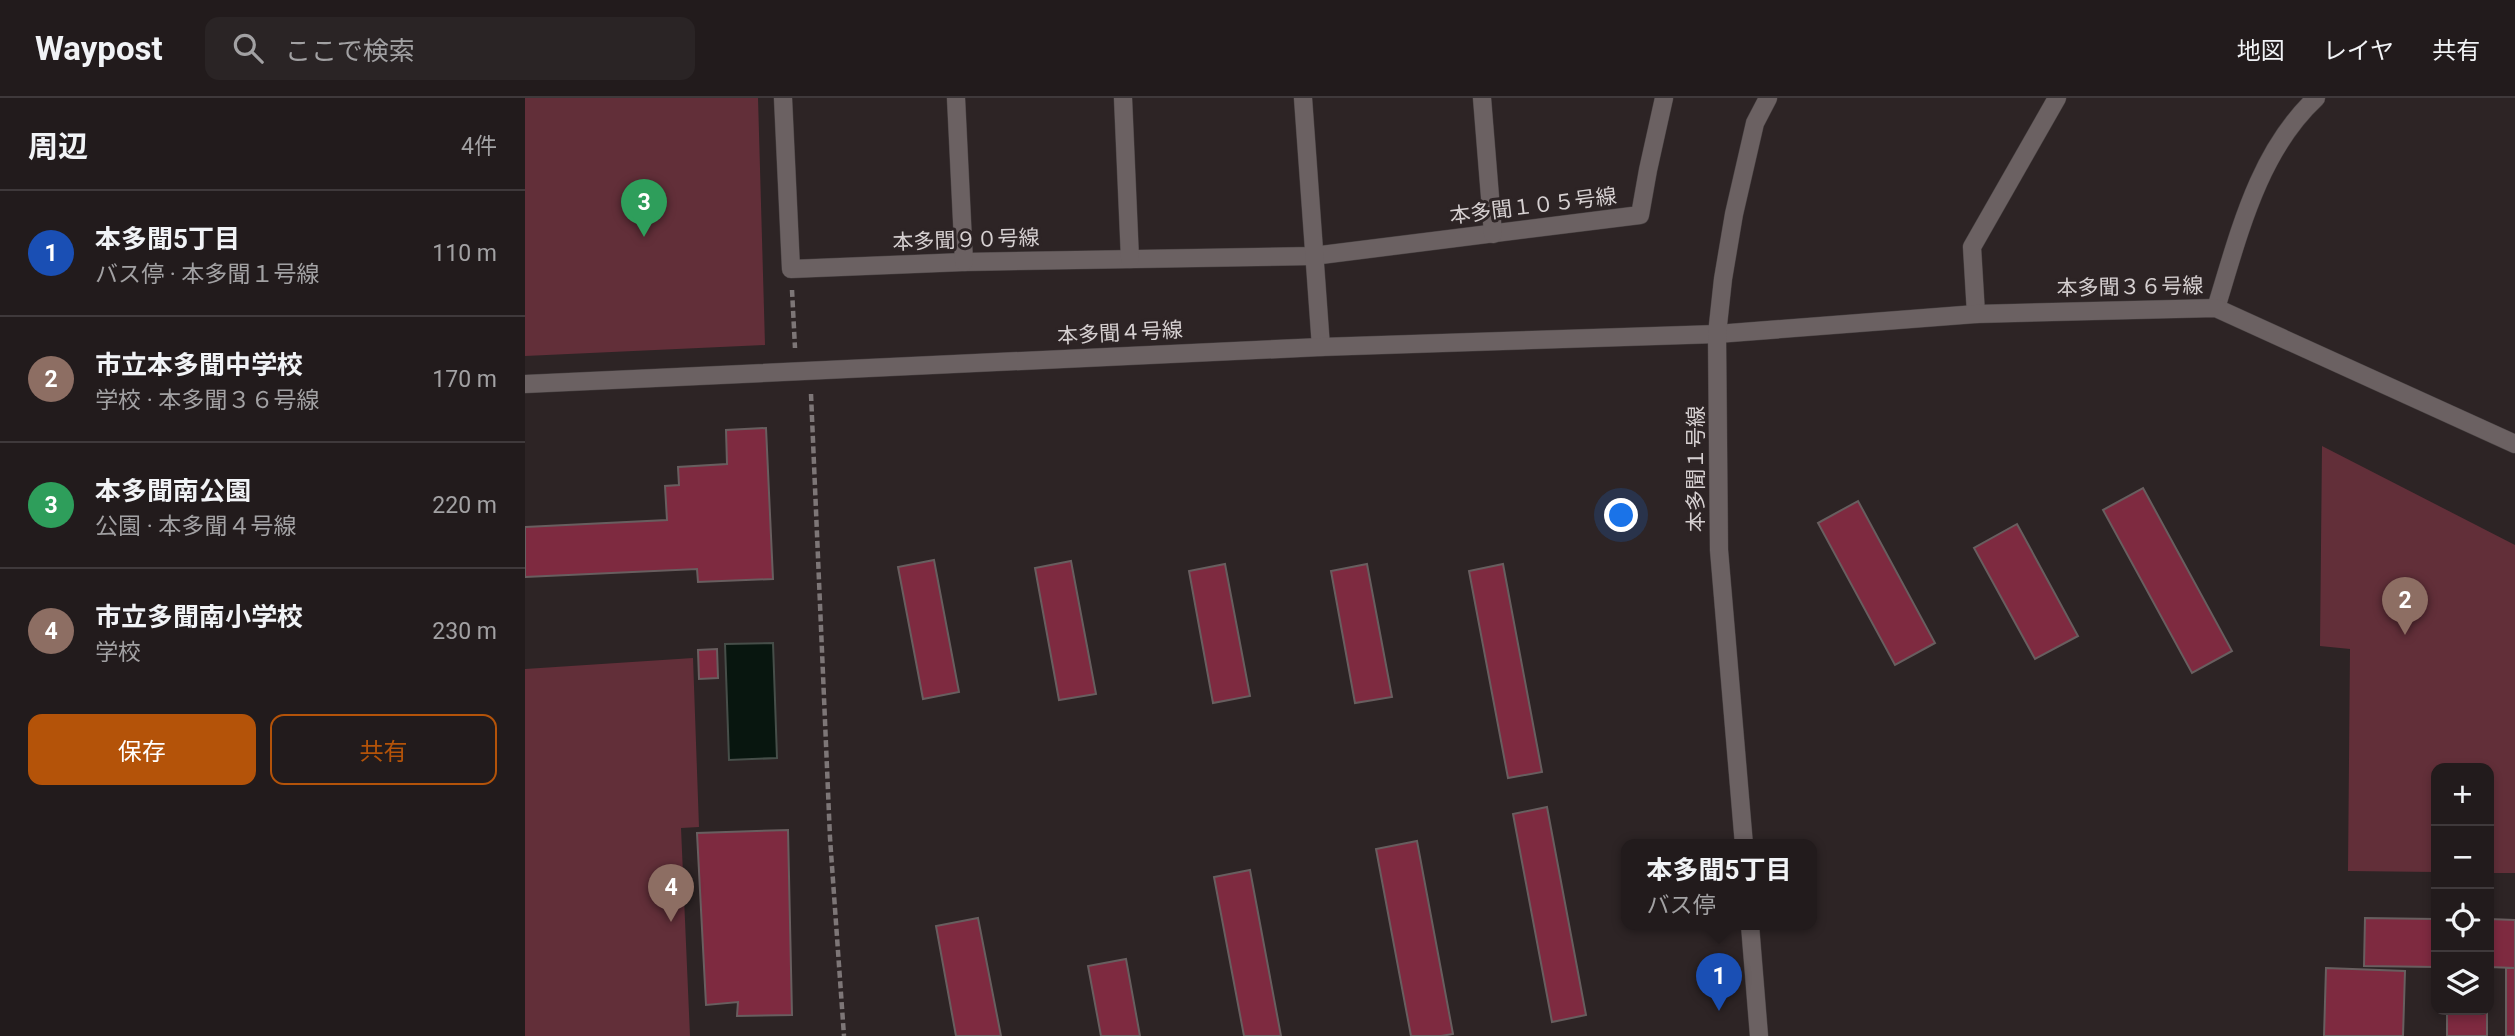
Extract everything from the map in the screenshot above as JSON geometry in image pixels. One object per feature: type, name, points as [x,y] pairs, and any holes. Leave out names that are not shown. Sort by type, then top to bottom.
[{"type":"street","points":[[783,98],[791,269]]},
{"type":"street","points":[[956,98],[964,262]]},
{"type":"street","points":[[1123,98],[1130,259]]},
{"type":"street","points":[[1303,98],[1321,347]]},
{"type":"street","points":[[1482,98],[1493,234]]},
{"type":"street","name":"本多聞１０５号線","points":[[1313,257],[1640,215],[1664,98]]},
{"type":"street","name":"本多聞１号線","points":[[1743,839],[1719,550],[1717,334],[1734,214],[1755,123],[1767,98]]},
{"type":"street","points":[[1976,314],[1972,247],[2057,98]]},
{"type":"street","points":[[2216,308],[2245,216],[2278,143],[2316,98]]},
{"type":"street","name":"本多聞９０号線","points":[[791,269],[964,262],[1313,257]]},
{"type":"street","name":"本多聞３６号線","points":[[1717,334],[1976,314],[2216,308],[2515,444]]},
{"type":"street","name":"本多聞４号線","points":[[525,384],[1321,347],[1717,334]]},
{"type":"street","points":[[1750,930],[1759,1036]]},
{"type":"path","points":[[791,269],[803,371],[844,1036]]},
{"type":"shaded area","points":[[525,98],[758,98],[765,345],[525,356]]},
{"type":"shaded area","points":[[2322,446],[2515,545],[2515,873],[2494,873],[2494,763],[2431,763],[2431,872],[2348,871],[2350,649],[2320,646]]},
{"type":"shaded area","points":[[773,643],[777,758],[729,760],[725,644]]},
{"type":"shaded area","points":[[693,658],[699,827],[681,828],[690,1036],[525,1036],[525,669]]},
{"type":"building","points":[[766,428],[773,579],[698,582],[697,569],[525,577],[525,527],[667,520],[665,486],[679,485],[678,467],[727,464],[726,430]]},
{"type":"building","points":[[2143,488],[2232,651],[2192,673],[2103,510]]},
{"type":"building","points":[[1858,501],[1935,643],[1895,665],[1818,523]]},
{"type":"building","points":[[2017,524],[2078,636],[2035,659],[1974,548]]},
{"type":"building","points":[[934,560],[959,692],[923,699],[898,567]]},
{"type":"building","points":[[1071,561],[1096,694],[1059,700],[1035,568]]},
{"type":"building","points":[[1225,564],[1250,696],[1213,703],[1189,571]]},
{"type":"building","points":[[1367,564],[1392,697],[1355,703],[1331,571]]},
{"type":"building","points":[[1503,564],[1542,772],[1508,778],[1469,571]]},
{"type":"building","points":[[717,649],[718,678],[699,679],[698,650]]},
{"type":"building","points":[[1547,807],[1586,1015],[1552,1022],[1513,814]]},
{"type":"building","points":[[788,830],[792,1015],[737,1016],[738,1002],[706,1005],[697,833]]},
{"type":"building","points":[[1417,841],[1453,1034],[1441,1036],[1411,1036],[1376,849]]},
{"type":"building","points":[[1250,870],[1281,1036],[1244,1036],[1214,877]]},
{"type":"building","points":[[978,918],[1001,1036],[956,1036],[936,926]]},
{"type":"building","points":[[2365,918],[2431,919],[2431,967],[2364,966]]},
{"type":"building","points":[[2494,919],[2515,920],[2515,968],[2494,967]]},
{"type":"building","points":[[1126,959],[1140,1036],[1101,1036],[1088,966]]},
{"type":"building","points":[[2326,968],[2405,971],[2403,1036],[2324,1036]]},
{"type":"building","points":[[2506,968],[2515,968],[2515,1036],[2506,1036]]},
{"type":"building","points":[[2447,1015],[2487,1015],[2487,1036],[2447,1036]]},
{"type":"place","name":"本多聞南公園","points":[[644,237]]},
{"type":"place","name":"市立本多聞中学校","points":[[2405,635]]},
{"type":"place","name":"市立多聞南小学校","points":[[671,922]]},
{"type":"place","name":"本多聞5丁目","points":[[1719,1011]]}]
